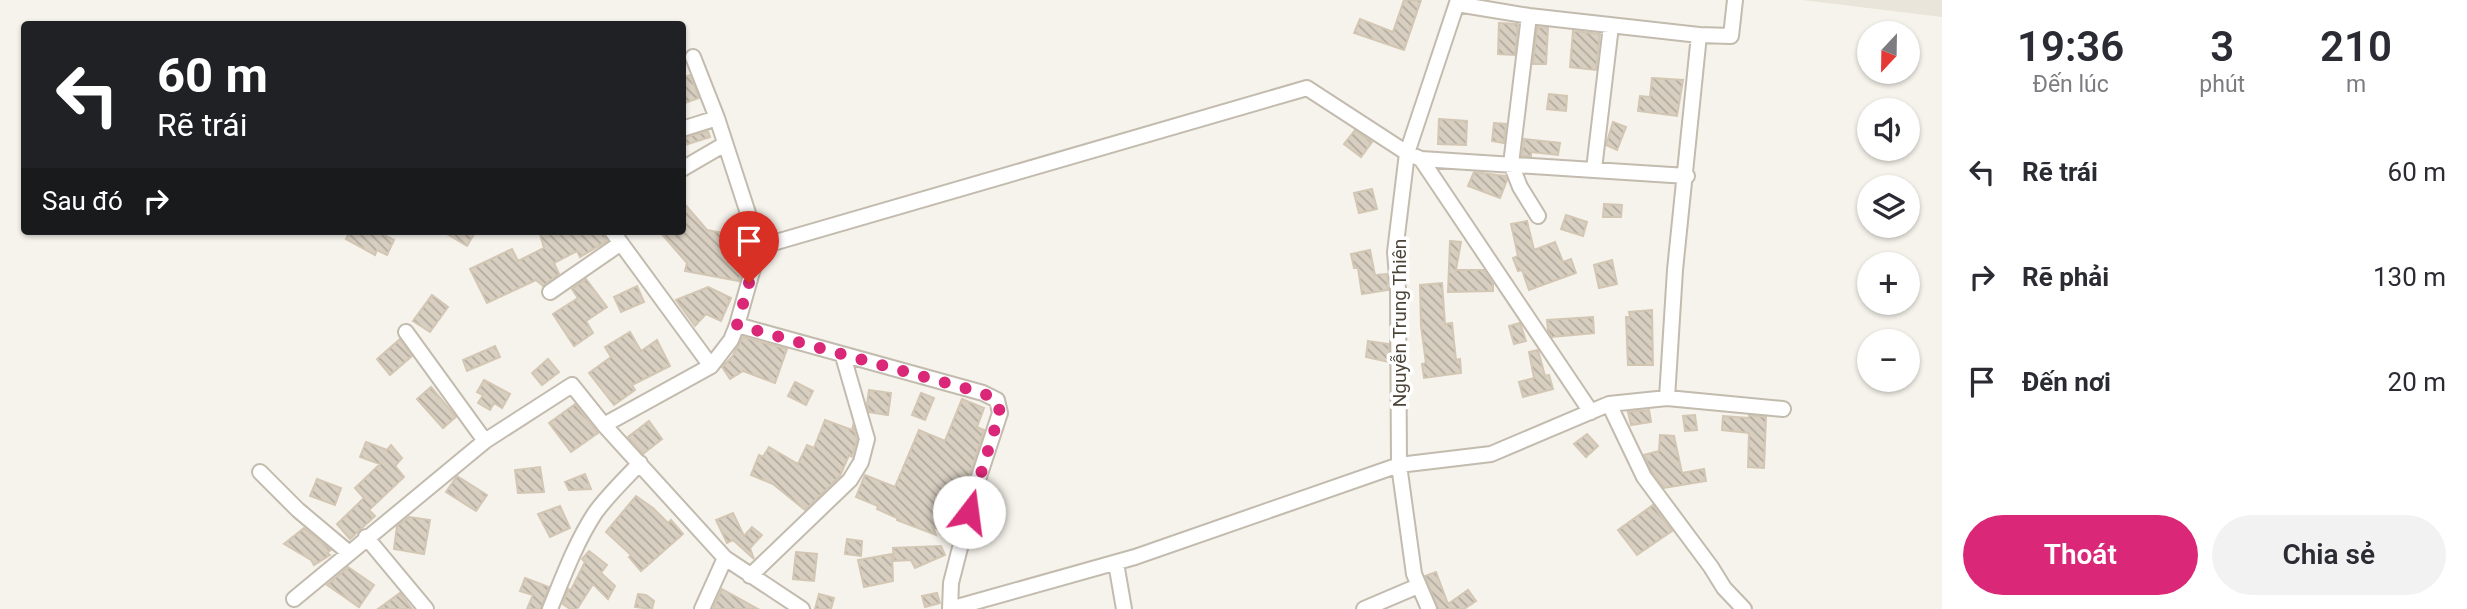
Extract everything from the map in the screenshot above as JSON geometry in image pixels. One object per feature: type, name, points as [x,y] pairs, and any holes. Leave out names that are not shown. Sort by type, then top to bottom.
[{"type":"street","points":[[1457,2],[1529,16],[1699,35],[1731,36],[1735,0]]},
{"type":"street","name":"Nguyễn Trung Thiên","points":[[1429,609],[1414,574],[1399,465],[1398,289],[1395,252],[1414,156],[1457,2]]},
{"type":"street","points":[[1529,16],[1511,164],[1520,187],[1538,216]]},
{"type":"street","points":[[1594,169],[1611,26]]},
{"type":"street","points":[[1667,398],[1675,270],[1699,35]]},
{"type":"street","points":[[604,425],[711,366],[731,340],[759,247],[717,118],[693,57]]},
{"type":"street","points":[[759,247],[1307,88],[1414,156],[1591,412]]},
{"type":"street","points":[[686,128],[717,118]]},
{"type":"street","points":[[686,167],[725,144]]},
{"type":"street","points":[[1414,156],[1686,176]]},
{"type":"street","points":[[550,292],[617,237],[711,366]]},
{"type":"street","points":[[737,325],[983,393],[996,400],[1000,412],[975,489],[951,583],[950,609],[1116,562],[1399,465],[1491,454],[1609,404],[1667,398],[1783,409]]},
{"type":"street","points":[[406,331],[485,441]]},
{"type":"street","points":[[750,576],[840,490],[861,462],[867,439],[843,356]]},
{"type":"street","points":[[294,599],[485,441],[572,385],[604,425],[725,558],[802,609]]},
{"type":"street","points":[[1609,404],[1644,477],[1724,588],[1744,609]]},
{"type":"street","points":[[550,609],[594,515],[608,496],[640,463]]},
{"type":"street","points":[[260,472],[298,510],[348,552]]},
{"type":"street","points":[[366,537],[426,609]]},
{"type":"street","points":[[702,609],[725,558]]},
{"type":"street","points":[[1116,562],[1124,609]]},
{"type":"street","points":[[1364,609],[1418,586]]},
{"type":"shaded area","points":[[1802,0],[1942,0],[1942,17]]},
{"type":"building","points":[[1404,0],[1421,0],[1404,50],[1354,33],[1360,19],[1393,32]]},
{"type":"building","points":[[1499,23],[1518,24],[1515,55],[1498,54]]},
{"type":"building","points":[[1537,27],[1548,28],[1546,64],[1533,64]]},
{"type":"building","points":[[1573,31],[1600,34],[1596,70],[1570,67]]},
{"type":"building","points":[[690,75],[699,98],[686,103],[686,76]]},
{"type":"building","points":[[1652,78],[1683,80],[1677,116],[1638,111],[1640,96],[1650,97]]},
{"type":"building","points":[[1549,94],[1567,96],[1566,111],[1547,109]]},
{"type":"building","points":[[1439,119],[1467,121],[1466,145],[1438,144]]},
{"type":"building","points":[[1613,122],[1626,127],[1617,150],[1606,145]]},
{"type":"building","points":[[1494,123],[1506,124],[1504,143],[1492,141]]},
{"type":"building","points":[[1355,130],[1372,142],[1361,157],[1344,144]]},
{"type":"building","points":[[708,131],[710,137],[686,145],[686,137]]},
{"type":"building","points":[[1524,139],[1560,143],[1558,155],[1531,152],[1531,156],[1522,156]]},
{"type":"building","points":[[1474,172],[1505,176],[1507,180],[1500,198],[1468,186]]},
{"type":"building","points":[[1372,189],[1377,209],[1359,213],[1354,193]]},
{"type":"building","points":[[1604,204],[1622,205],[1621,217],[1603,217]]},
{"type":"building","points":[[686,206],[707,230],[745,237],[749,247],[739,281],[685,271],[687,263],[662,235],[686,235]]},
{"type":"building","points":[[1566,215],[1587,222],[1583,236],[1561,229]]},
{"type":"building","points":[[1527,221],[1534,250],[1555,242],[1563,262],[1571,259],[1576,273],[1529,290],[1522,270],[1518,271],[1513,258],[1518,256],[1511,224]]},
{"type":"building","points":[[348,235],[385,235],[394,240],[387,255],[377,250],[375,255],[346,239]]},
{"type":"building","points":[[449,235],[474,235],[467,246]]},
{"type":"building","points":[[540,235],[605,235],[607,241],[580,257],[577,251],[554,263],[559,274],[543,286],[536,280],[487,303],[470,269],[512,249],[518,261],[544,248]]},
{"type":"building","points":[[1450,241],[1461,242],[1456,270],[1484,270],[1493,284],[1493,291],[1448,292]]},
{"type":"building","points":[[1370,250],[1375,275],[1387,274],[1388,290],[1362,294],[1358,268],[1354,268],[1351,254]]},
{"type":"building","points":[[1612,260],[1617,284],[1599,288],[1594,265]]},
{"type":"building","points":[[586,279],[607,307],[586,321],[593,333],[574,346],[553,314],[578,298],[572,289]]},
{"type":"building","points":[[1442,283],[1445,324],[1452,323],[1456,360],[1460,359],[1461,373],[1424,378],[1422,364],[1426,363],[1421,326],[1420,285]]},
{"type":"building","points":[[637,286],[644,302],[621,312],[614,297]]},
{"type":"building","points":[[708,287],[731,298],[721,321],[706,314],[695,326],[676,300]]},
{"type":"building","points":[[432,295],[448,307],[430,332],[413,321]]},
{"type":"building","points":[[1652,310],[1653,365],[1628,365],[1626,317],[1630,317],[1629,312]]},
{"type":"building","points":[[1593,317],[1594,333],[1552,337],[1548,331],[1547,320]]},
{"type":"building","points":[[1520,323],[1526,341],[1514,344],[1509,326]]},
{"type":"building","points":[[630,332],[641,351],[657,340],[670,366],[632,385],[635,390],[614,405],[589,373],[611,357],[605,347]]},
{"type":"building","points":[[743,337],[787,349],[775,383],[743,371],[730,379],[722,367],[732,357]]},
{"type":"building","points":[[400,339],[412,356],[390,375],[377,359]]},
{"type":"building","points":[[1368,341],[1389,344],[1389,362],[1366,357]]},
{"type":"building","points":[[495,346],[500,357],[467,371],[463,360]]},
{"type":"building","points":[[1538,350],[1545,376],[1549,375],[1553,389],[1523,397],[1519,382],[1534,378],[1529,352]]},
{"type":"building","points":[[548,359],[559,372],[542,385],[532,373]]},
{"type":"building","points":[[484,380],[510,394],[502,408],[494,403],[490,410],[478,403],[483,395],[477,392]]},
{"type":"building","points":[[795,382],[813,391],[806,405],[788,396]]},
{"type":"building","points":[[431,387],[456,417],[443,428],[417,399]]},
{"type":"building","points":[[869,390],[891,393],[888,415],[869,412]]},
{"type":"building","points":[[921,393],[934,398],[925,420],[912,415]]},
{"type":"building","points":[[962,399],[984,408],[977,427],[984,430],[963,497],[961,496],[947,533],[933,527],[936,535],[897,520],[877,509],[878,506],[856,497],[865,475],[895,487],[919,430],[945,441]]},
{"type":"building","points":[[575,404],[598,433],[571,452],[549,423]]},
{"type":"building","points":[[1649,410],[1651,422],[1631,425],[1628,412]]},
{"type":"building","points":[[1695,415],[1697,430],[1685,431],[1683,416]]},
{"type":"building","points":[[1749,415],[1766,417],[1764,468],[1748,467],[1749,433],[1722,430],[1723,416],[1749,418]]},
{"type":"building","points":[[825,420],[852,430],[853,426],[857,439],[852,457],[849,455],[840,476],[805,510],[773,484],[751,475],[759,455],[763,457],[769,447],[798,464],[807,445],[814,448]]},
{"type":"building","points":[[649,421],[662,439],[643,454],[628,437]]},
{"type":"building","points":[[1587,434],[1598,446],[1586,457],[1574,444]]},
{"type":"building","points":[[1660,435],[1674,436],[1682,473],[1704,469],[1706,481],[1664,488],[1644,455],[1659,451]]},
{"type":"building","points":[[366,442],[387,450],[391,445],[402,458],[395,466],[404,477],[369,510],[375,516],[350,539],[337,524],[364,498],[355,488],[380,464],[360,457]]},
{"type":"building","points":[[540,467],[544,492],[518,493],[515,470]]},
{"type":"building","points":[[585,474],[591,489],[569,490],[565,482]]},
{"type":"building","points":[[457,476],[487,495],[476,511],[446,492]]},
{"type":"building","points":[[317,479],[341,488],[335,505],[310,496]]},
{"type":"building","points":[[636,496],[668,523],[671,520],[683,534],[641,571],[629,557],[631,555],[606,532]]},
{"type":"building","points":[[1653,505],[1672,531],[1637,555],[1618,530]]},
{"type":"building","points":[[560,506],[570,528],[550,537],[538,514]]},
{"type":"building","points":[[733,513],[744,536],[752,527],[762,535],[750,548],[754,559],[733,540],[727,543],[716,520]]},
{"type":"building","points":[[409,517],[430,520],[424,554],[394,549],[397,526]]},
{"type":"building","points":[[304,528],[331,550],[327,553],[330,555],[314,565],[311,560],[284,544]]},
{"type":"building","points":[[847,539],[862,541],[861,556],[845,554]]},
{"type":"building","points":[[941,546],[945,555],[915,568],[911,560],[894,561],[893,548]]},
{"type":"building","points":[[589,551],[607,565],[601,573],[615,586],[608,599],[593,584],[577,609],[570,609],[563,604],[568,589],[571,590],[585,562],[582,559]]},
{"type":"building","points":[[796,552],[817,554],[814,581],[793,579]]},
{"type":"building","points":[[892,554],[893,581],[864,587],[858,560]]},
{"type":"building","points":[[348,567],[374,585],[359,607],[327,585]]},
{"type":"building","points":[[1436,572],[1448,604],[1468,590],[1476,601],[1464,609],[1438,609],[1425,576]]},
{"type":"building","points":[[525,578],[549,587],[541,609],[527,609],[533,595],[520,591]]},
{"type":"building","points":[[722,589],[758,609],[713,609]]},
{"type":"building","points":[[400,593],[412,609],[378,609]]},
{"type":"building","points":[[937,593],[940,603],[925,607],[922,596]]},
{"type":"building","points":[[638,594],[646,595],[654,601],[652,609],[635,607]]},
{"type":"building","points":[[819,594],[834,598],[831,609],[815,609]]},
{"type":"route","points":[[749,283],[737,325],[983,393],[996,400],[1000,412],[969,512]]}]
